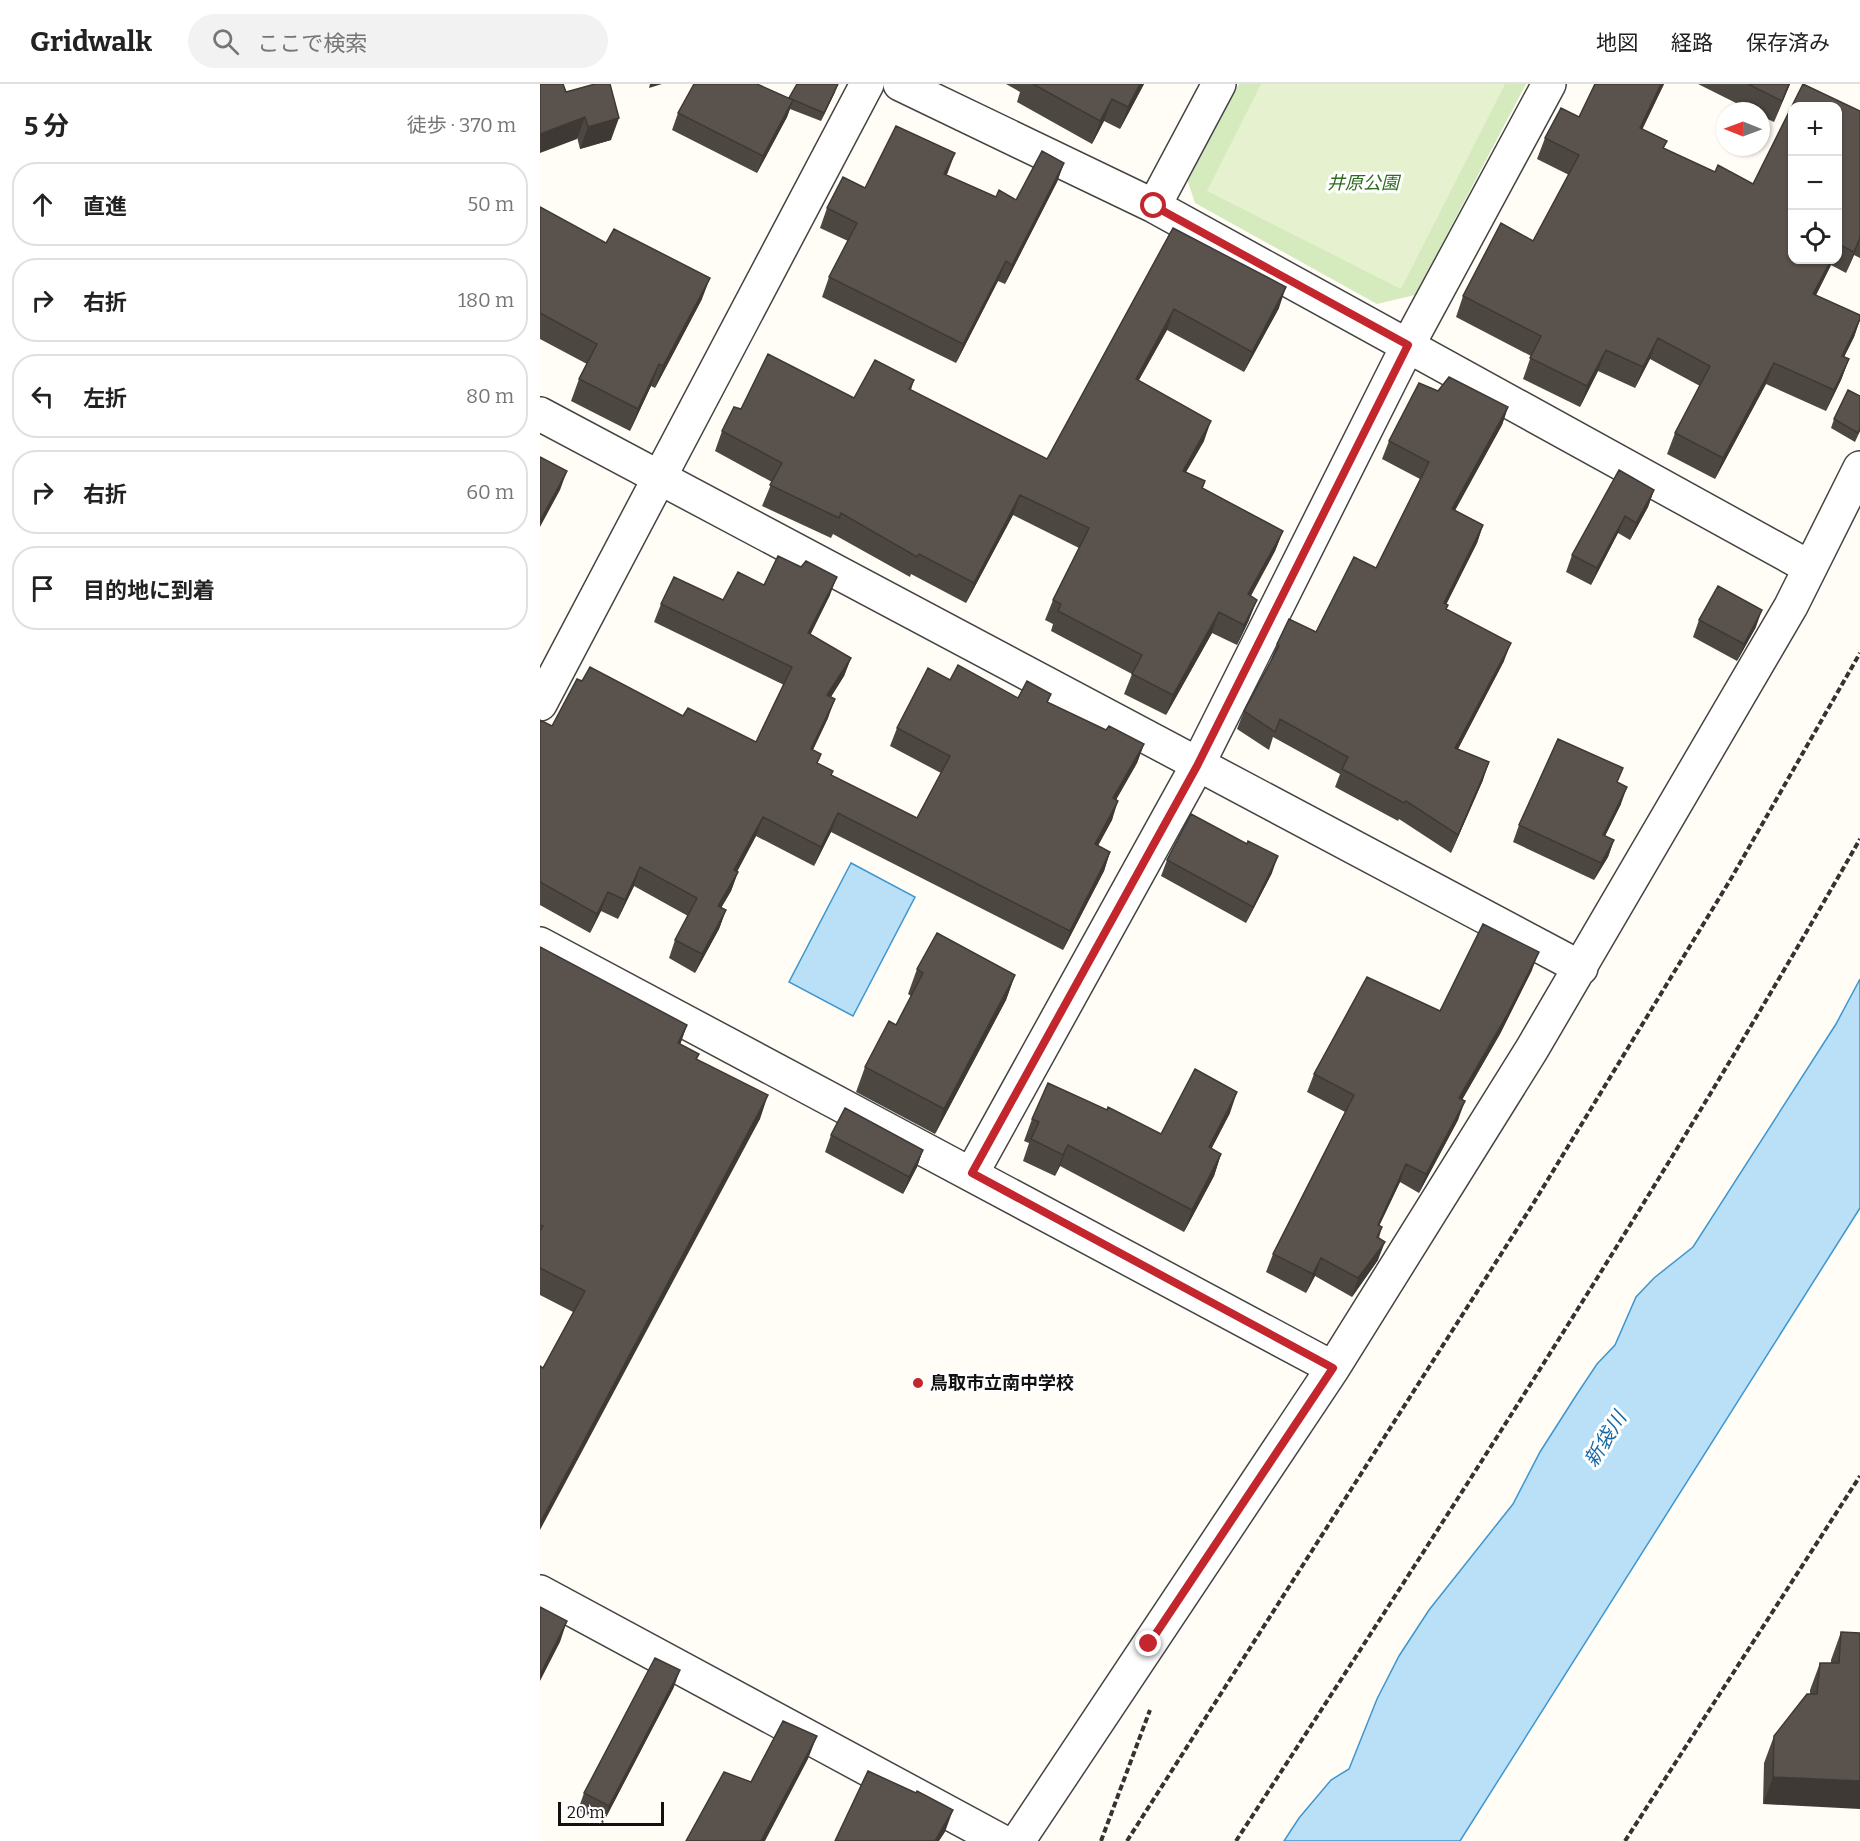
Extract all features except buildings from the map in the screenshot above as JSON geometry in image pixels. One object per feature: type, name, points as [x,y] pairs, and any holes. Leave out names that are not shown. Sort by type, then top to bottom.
[{"type":"street","points":[[540,704],[867,84]]},
{"type":"street","points":[[900,84],[1154,206],[1809,567]]},
{"type":"street","points":[[1154,206],[1219,84]]},
{"type":"street","points":[[972,1173],[1197,766],[1408,345],[1549,84]]},
{"type":"street","points":[[540,414],[662,476],[1197,766],[1581,968]]},
{"type":"street","points":[[540,1592],[1000,1840],[1333,1368],[1581,968],[1791,606],[1860,468]]},
{"type":"street","points":[[540,944],[1333,1368]]},
{"type":"path","points":[[1127,1841],[1533,1204],[1732,877],[1860,653]]},
{"type":"path","points":[[1236,1841],[1498,1440],[1800,945],[1860,839]]},
{"type":"path","points":[[1625,1841],[1860,1476]]},
{"type":"path","points":[[1101,1841],[1153,1701]]},
{"type":"green space","name":"井原公園","points":[[1239,84],[1526,84],[1415,295],[1377,304],[1195,203],[1187,179]]},
{"type":"green space","name":"井原公園","points":[[1261,84],[1505,84],[1401,289],[1207,191]]},
{"type":"water","points":[[851,863],[915,897],[853,1016],[789,982]]},
{"type":"water","name":"新袋川","points":[[1860,979],[1860,1208],[1460,1841],[1284,1841],[1299,1818],[1331,1780],[1349,1769],[1377,1699],[1399,1656],[1429,1610],[1513,1504],[1540,1452],[1577,1394],[1597,1364],[1615,1345],[1636,1297],[1654,1278],[1693,1247],[1836,1024]]},
{"type":"place","name":"鳥取市立南中学校","points":[[918,1383]]},
{"type":"route","points":[[1149,1644],[1333,1368],[972,1173],[1197,766],[1408,345],[1154,206]]}]
